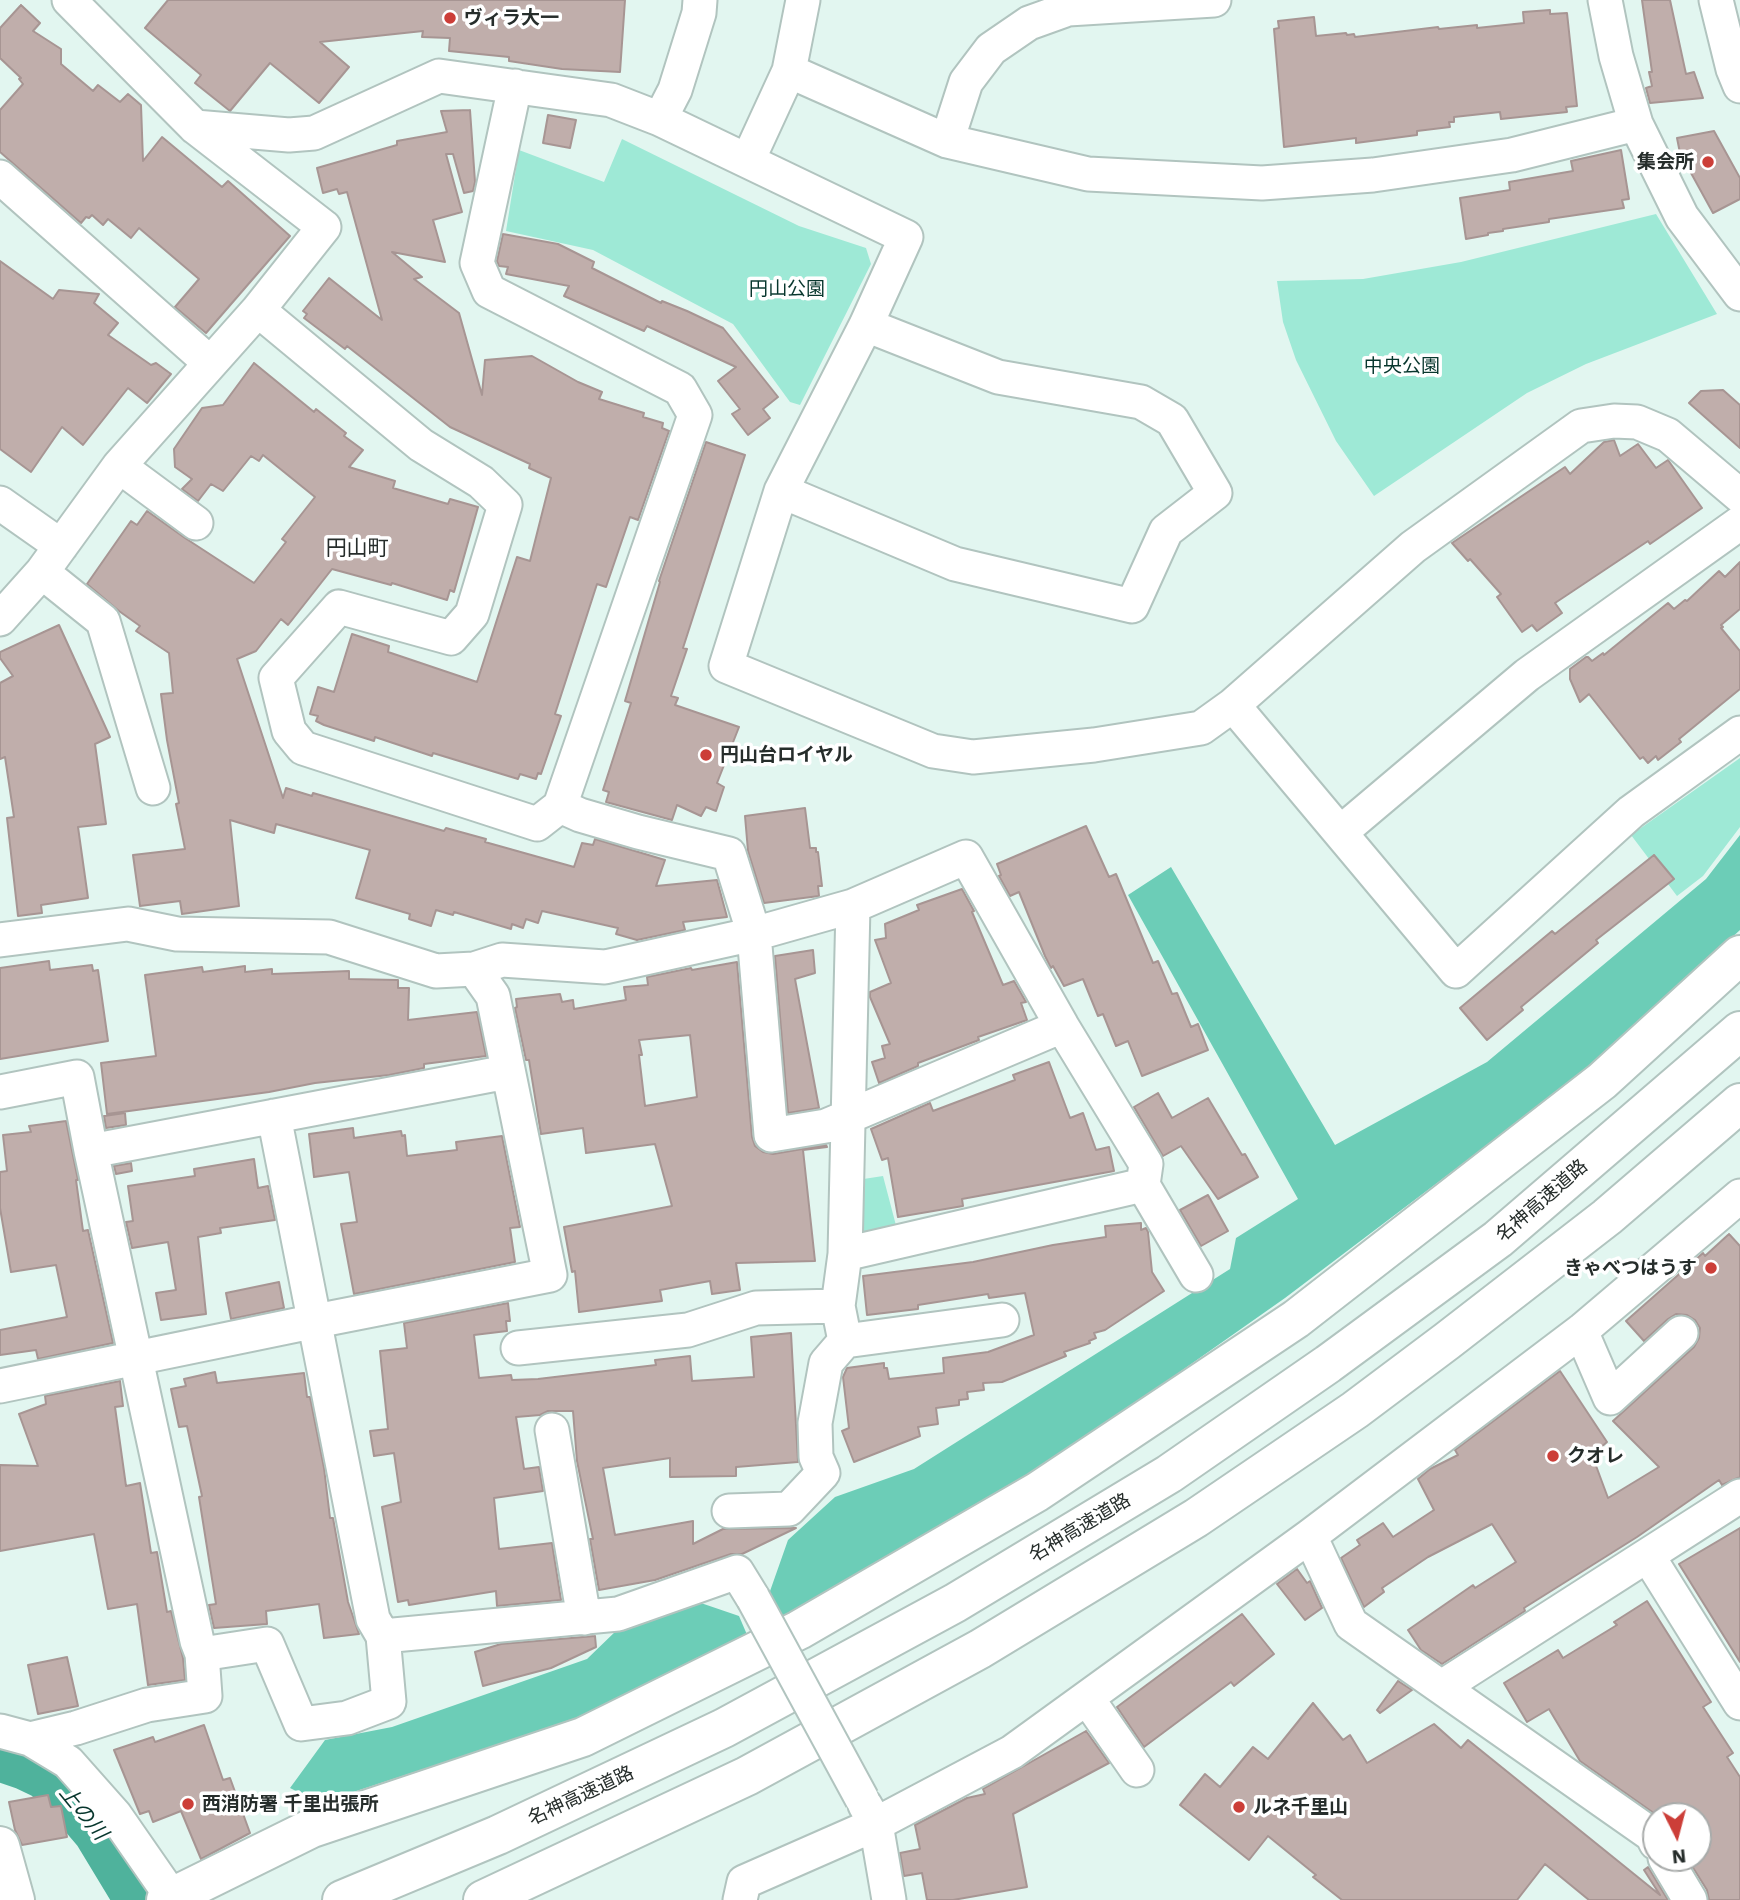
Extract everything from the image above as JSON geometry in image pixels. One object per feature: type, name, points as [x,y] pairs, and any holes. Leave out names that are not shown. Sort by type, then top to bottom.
[{"type":"main road","points":[[171,1899],[312,1828],[583,1737],[799,1630],[1037,1492],[1296,1319],[1602,1081],[1740,955]]},
{"type":"main road","name":"名神高速道路","points":[[342,1900],[498,1835],[724,1728],[955,1603],[1169,1474],[1328,1364],[1498,1240],[1740,1031]]},
{"type":"main road","points":[[483,1900],[747,1776],[980,1649],[1196,1518],[1355,1410],[1447,1341],[1607,1217],[1740,1104]]},
{"type":"main road","points":[[0,1846],[15,1900]]},
{"type":"street","points":[[0,618],[52,559],[119,466],[258,310],[324,227],[195,127],[69,0]]},
{"type":"street","points":[[660,119],[676,90],[699,13],[700,0]]},
{"type":"street","points":[[748,160],[789,71],[803,0]]},
{"type":"street","points":[[947,141],[966,82],[991,49],[1028,23],[1068,9],[1214,0]]},
{"type":"street","points":[[1605,0],[1616,56],[1636,124],[1682,217],[1734,273]]},
{"type":"street","points":[[1716,0],[1733,69],[1740,86]]},
{"type":"street","points":[[789,71],[947,141],[1088,174],[1262,183],[1373,175],[1512,155],[1636,124]]},
{"type":"street","points":[[195,127],[303,135],[314,133],[439,76],[611,100],[660,119],[906,237],[866,325],[781,491],[726,666],[933,751],[973,757],[1094,745],[1201,728],[1233,705],[1413,547],[1581,426],[1614,421],[1637,422],[1648,426],[1668,435],[1740,496]]},
{"type":"street","points":[[258,310],[421,445],[481,482],[505,505],[472,614],[451,638],[339,607],[276,678],[289,731],[303,748],[537,824],[560,806],[695,415],[680,389],[489,290],[477,263],[515,86]]},
{"type":"street","points":[[0,177],[211,363]]},
{"type":"street","points":[[781,491],[955,564],[1132,606],[1166,531],[1214,493],[1172,420],[1141,402],[998,377],[866,325]]},
{"type":"street","points":[[119,466],[196,523]]},
{"type":"street","points":[[0,503],[52,559],[103,621],[153,788]]},
{"type":"street","points":[[1341,832],[1527,675],[1740,523]]},
{"type":"street","points":[[1233,705],[1456,971],[1630,813],[1740,733]]},
{"type":"street","points":[[560,806],[580,815],[638,832],[729,854],[754,934],[771,1135],[825,1126],[1062,1026]]},
{"type":"street","points":[[0,940],[128,924],[177,934],[329,937],[436,971],[474,969],[502,960],[605,968],[754,934],[853,906],[966,858],[1062,1026],[1146,1164],[1143,1185],[1196,1275]]},
{"type":"street","points":[[845,1341],[838,1306],[845,1254],[846,1118],[853,906]]},
{"type":"street","points":[[0,1386],[550,1275],[493,996],[474,969]]},
{"type":"street","points":[[91,1151],[507,1072]]},
{"type":"street","points":[[0,1092],[77,1077],[135,1358],[197,1642],[202,1654],[205,1696],[147,1705],[76,1728],[15,1735]]},
{"type":"street","points":[[202,1654],[267,1644],[301,1724],[347,1718],[389,1702],[383,1636],[373,1619],[274,1116]]},
{"type":"street","points":[[845,1254],[1143,1185]]},
{"type":"street","points":[[740,1900],[744,1882],[820,1848],[869,1812],[1012,1752],[1310,1536],[1581,1331],[1740,1196]]},
{"type":"street","points":[[518,1348],[551,1332],[688,1330],[756,1308],[838,1306]]},
{"type":"street","points":[[743,1502],[789,1508],[824,1473],[816,1457],[815,1423],[826,1363],[845,1341],[1002,1320]]},
{"type":"street","points":[[1581,1331],[1610,1398],[1681,1333]]},
{"type":"street","points":[[552,1430],[584,1618]]},
{"type":"street","points":[[1442,1687],[1740,1496]]},
{"type":"street","points":[[1310,1536],[1351,1624],[1642,1829]]},
{"type":"street","points":[[1647,1556],[1738,1696]]},
{"type":"street","points":[[383,1636],[618,1614],[737,1572],[869,1812],[889,1900]]},
{"type":"street","points":[[1087,1698],[1137,1770]]},
{"type":"street","points":[[15,1735],[68,1762],[97,1793],[171,1899]]},
{"type":"street","points":[[1673,1872],[1690,1900]]},
{"type":"green space","name":"円山公園","points":[[622,139],[799,226],[866,248],[871,264],[800,405],[790,402],[733,324],[593,250],[506,231],[519,150],[604,182]]},
{"type":"green space","name":"中央公園","points":[[1656,214],[1717,314],[1586,364],[1527,393],[1374,496],[1336,441],[1296,360],[1283,322],[1277,281],[1363,279],[1461,262]]},
{"type":"green space","points":[[1740,758],[1740,827],[1703,876],[1677,896],[1631,835]]},
{"type":"green space","points":[[1740,835],[1740,930],[1597,1062],[1285,1298],[1029,1478],[782,1620],[769,1594],[788,1540],[835,1497],[914,1469],[1230,1269],[1236,1238],[1298,1199],[1128,895],[1171,867],[1335,1145],[1487,1062],[1706,879]]},
{"type":"green space","points":[[883,1176],[898,1233],[868,1240],[857,1232],[857,1180]]},
{"type":"green space","points":[[695,1601],[739,1616],[748,1637],[573,1720],[320,1803],[290,1788],[325,1740],[392,1727],[587,1659],[618,1629]]},
{"type":"building","points":[[168,0],[625,0],[620,72],[562,69],[509,61],[509,57],[449,51],[450,38],[422,37],[423,31],[320,42],[349,67],[319,103],[270,63],[230,111],[195,83],[201,75],[145,28]]},
{"type":"building","points":[[1642,0],[1670,0],[1686,74],[1694,72],[1703,98],[1650,103],[1646,88],[1652,86],[1649,72],[1652,72]]},
{"type":"building","points":[[21,5],[40,23],[33,31],[61,49],[61,64],[93,91],[98,85],[120,102],[128,94],[141,105],[143,161],[162,137],[222,187],[228,181],[290,236],[206,333],[175,307],[199,279],[139,228],[131,238],[108,219],[103,225],[92,215],[81,223],[0,152],[0,110],[23,84],[19,79],[21,78],[0,58],[0,28]]},
{"type":"building","points":[[1550,10],[1550,14],[1567,13],[1577,106],[1566,107],[1567,112],[1501,119],[1500,112],[1454,117],[1454,122],[1449,122],[1450,127],[1417,131],[1417,135],[1356,143],[1356,138],[1284,147],[1274,29],[1279,28],[1278,21],[1314,17],[1316,36],[1346,33],[1354,34],[1355,37],[1438,27],[1477,25],[1477,28],[1524,23],[1523,12]]},
{"type":"building","points":[[470,110],[475,182],[473,191],[464,193],[453,154],[446,154],[462,212],[433,220],[445,262],[392,252],[422,277],[414,279],[459,313],[482,395],[485,360],[532,356],[602,392],[599,399],[644,413],[643,417],[663,423],[662,428],[669,431],[638,520],[630,517],[606,587],[597,584],[555,714],[561,716],[541,774],[538,773],[536,779],[520,774],[518,779],[433,753],[432,756],[375,737],[374,741],[324,725],[316,721],[318,716],[310,714],[318,687],[334,692],[352,634],[389,646],[388,652],[477,682],[517,557],[530,561],[551,478],[529,468],[530,464],[450,427],[347,346],[345,349],[304,318],[307,314],[303,311],[329,278],[382,320],[347,192],[339,194],[337,189],[323,193],[317,168],[397,145],[397,141],[447,132],[441,111]]},
{"type":"building","points":[[548,115],[576,120],[570,148],[543,143]]},
{"type":"building","name":"集会所","points":[[1714,131],[1740,178],[1740,199],[1713,213],[1680,153],[1677,138]]},
{"type":"building","points":[[1621,150],[1629,199],[1622,200],[1624,208],[1549,219],[1549,222],[1503,229],[1466,239],[1460,198],[1510,190],[1509,182],[1573,171],[1571,161]]},
{"type":"building","points":[[503,234],[558,244],[594,262],[592,268],[661,303],[662,301],[687,311],[723,328],[778,397],[763,409],[770,418],[748,435],[732,414],[740,409],[718,381],[736,367],[647,326],[644,331],[564,296],[569,286],[506,274],[508,267],[499,266],[497,261]]},
{"type":"building","points":[[0,261],[53,299],[59,290],[99,294],[94,303],[118,323],[108,335],[151,365],[156,363],[171,374],[147,403],[128,388],[83,445],[62,427],[31,472],[0,449]]},
{"type":"building","points":[[254,363],[314,412],[316,409],[363,450],[349,467],[395,481],[393,488],[448,504],[450,499],[478,507],[454,592],[450,590],[447,600],[332,569],[288,625],[281,619],[256,651],[237,659],[283,798],[286,788],[312,796],[313,793],[444,831],[446,828],[486,839],[485,842],[574,867],[582,843],[593,845],[595,839],[665,860],[656,886],[717,880],[727,917],[683,922],[685,930],[637,940],[616,934],[618,928],[542,911],[538,923],[526,919],[523,928],[512,924],[511,929],[454,912],[453,915],[436,910],[431,926],[409,919],[410,914],[356,898],[370,850],[276,824],[274,833],[230,820],[239,906],[182,914],[180,901],[140,906],[133,855],[185,849],[161,694],[173,693],[169,653],[136,631],[140,626],[87,584],[131,521],[137,525],[147,511],[254,583],[286,542],[282,539],[315,497],[263,455],[259,461],[251,456],[223,491],[211,484],[198,501],[182,489],[192,479],[175,467],[174,449],[202,408],[223,405]]},
{"type":"building","points":[[1723,390],[1740,405],[1740,448],[1689,403],[1701,391]]},
{"type":"building","points":[[1614,440],[1620,456],[1638,444],[1656,468],[1668,460],[1702,508],[1555,603],[1562,613],[1537,631],[1532,625],[1522,632],[1497,597],[1501,594],[1452,543],[1565,467],[1570,474],[1604,442]]},
{"type":"building","points":[[706,442],[745,455],[683,648],[687,649],[671,696],[678,698],[675,705],[739,727],[717,783],[724,787],[716,811],[706,807],[701,816],[677,805],[672,820],[606,802],[609,792],[603,790],[631,703],[625,701],[659,581]]},
{"type":"building","points":[[1740,562],[1740,609],[1721,625],[1721,628],[1740,651],[1740,689],[1679,739],[1681,742],[1658,760],[1656,756],[1648,763],[1643,757],[1640,759],[1589,694],[1580,702],[1570,679],[1570,669],[1586,657],[1592,661],[1603,653],[1604,655],[1668,603],[1674,609],[1687,601],[1719,571],[1725,577]]},
{"type":"building","points":[[59,625],[110,737],[95,744],[106,824],[78,827],[88,898],[41,905],[42,913],[18,916],[7,818],[14,817],[5,757],[0,759],[0,683],[13,676],[0,658],[0,652]]},
{"type":"building","points":[[805,808],[810,848],[816,848],[818,852],[822,886],[818,886],[819,896],[764,903],[748,851],[745,816]]},
{"type":"building","points":[[1086,826],[1109,877],[1116,874],[1153,963],[1158,961],[1172,994],[1177,993],[1191,1027],[1198,1024],[1208,1050],[1142,1076],[1128,1041],[1116,1046],[1103,1014],[1098,1016],[1083,979],[1064,986],[1053,966],[1051,968],[1019,892],[1010,896],[999,876],[1001,875],[997,864]]},
{"type":"building","points":[[1654,855],[1674,879],[1596,940],[1598,943],[1521,1007],[1523,1010],[1487,1040],[1460,1008],[1552,931],[1555,934]]},
{"type":"building","points":[[962,889],[974,911],[972,912],[1003,985],[1014,981],[1026,1002],[1021,1003],[1027,1020],[978,1037],[979,1040],[918,1063],[918,1066],[879,1083],[872,1062],[885,1058],[882,1046],[890,1044],[870,992],[891,983],[875,940],[886,938],[885,924],[919,910],[917,905]]},
{"type":"building","points":[[813,950],[815,973],[795,979],[819,1108],[788,1113],[775,956]]},
{"type":"building","points":[[49,961],[50,970],[92,965],[93,971],[98,970],[108,1041],[0,1059],[0,968]]},
{"type":"building","points":[[737,962],[752,1137],[755,1146],[763,1152],[773,1154],[826,1145],[827,1147],[803,1150],[815,1261],[736,1263],[740,1290],[712,1294],[710,1281],[660,1290],[662,1301],[579,1312],[575,1271],[572,1272],[564,1227],[672,1206],[655,1144],[586,1153],[583,1128],[541,1134],[529,1060],[526,1060],[515,1008],[516,999],[560,994],[562,1002],[573,1000],[574,1009],[626,1000],[624,987],[648,985],[647,977],[691,968],[692,970]],"holes":[[[690,1035],[697,1097],[645,1106],[639,1040]]]},
{"type":"building","points":[[245,966],[245,972],[272,969],[272,974],[349,971],[349,979],[398,980],[398,988],[409,988],[408,1020],[477,1012],[486,1056],[424,1064],[424,1068],[389,1075],[315,1083],[269,1092],[107,1114],[101,1063],[156,1056],[145,975],[202,967],[203,972]]},
{"type":"building","points":[[1049,1062],[1070,1118],[1083,1113],[1096,1150],[1109,1147],[1114,1171],[962,1199],[963,1206],[898,1217],[888,1158],[882,1160],[871,1129],[930,1103],[933,1111],[1015,1080],[1013,1075]]},
{"type":"building","points":[[1158,1093],[1172,1118],[1208,1098],[1258,1177],[1218,1199],[1181,1146],[1163,1156],[1134,1107]]},
{"type":"building","points":[[125,1113],[126,1125],[106,1128],[104,1116]]},
{"type":"building","points":[[66,1121],[78,1180],[83,1231],[88,1230],[113,1343],[38,1359],[36,1350],[0,1355],[0,1330],[67,1317],[56,1265],[11,1272],[0,1208],[0,1172],[7,1171],[3,1135],[31,1132],[29,1126]]},
{"type":"building","points":[[353,1128],[354,1138],[401,1131],[402,1136],[405,1135],[407,1156],[457,1150],[456,1142],[502,1136],[520,1227],[510,1228],[515,1262],[354,1294],[341,1224],[357,1222],[349,1172],[314,1177],[309,1134]]},
{"type":"building","points":[[254,1159],[258,1188],[268,1186],[275,1220],[220,1228],[221,1233],[198,1237],[206,1314],[161,1320],[156,1293],[176,1290],[168,1242],[132,1248],[126,1222],[133,1221],[128,1186],[195,1176],[194,1169]]},
{"type":"building","points":[[131,1163],[132,1171],[116,1174],[114,1166]]},
{"type":"building","points":[[1208,1195],[1228,1231],[1201,1246],[1180,1210]]},
{"type":"building","points":[[1141,1223],[1141,1230],[1146,1228],[1148,1232],[1152,1272],[1164,1291],[1105,1330],[1094,1333],[1096,1338],[1089,1341],[1090,1343],[1064,1352],[1066,1356],[1002,1382],[983,1383],[984,1390],[967,1392],[968,1399],[959,1400],[959,1405],[936,1408],[938,1424],[918,1427],[920,1436],[854,1462],[842,1431],[849,1428],[843,1377],[847,1368],[884,1363],[889,1379],[944,1373],[943,1358],[988,1352],[1034,1335],[1025,1293],[989,1298],[988,1294],[918,1305],[918,1309],[867,1315],[863,1276],[973,1262],[1106,1237],[1105,1226]]},
{"type":"building","points":[[1729,1234],[1740,1246],[1740,1477],[1722,1485],[1719,1480],[1637,1537],[1524,1608],[1525,1611],[1442,1664],[1421,1650],[1408,1630],[1473,1585],[1475,1588],[1516,1562],[1492,1524],[1428,1557],[1382,1588],[1384,1592],[1364,1607],[1341,1558],[1360,1545],[1357,1540],[1383,1523],[1393,1537],[1434,1510],[1418,1479],[1430,1469],[1458,1455],[1455,1450],[1560,1371],[1607,1442],[1592,1455],[1608,1498],[1659,1467],[1613,1421],[1694,1347],[1700,1328],[1695,1320],[1687,1315],[1676,1314],[1644,1341],[1626,1321],[1703,1253],[1705,1256]]},
{"type":"building","points":[[279,1282],[284,1308],[231,1319],[226,1293]]},
{"type":"building","points":[[508,1303],[510,1321],[506,1321],[507,1331],[474,1335],[479,1378],[511,1375],[512,1380],[538,1379],[656,1365],[655,1360],[690,1356],[692,1381],[754,1377],[751,1337],[791,1333],[798,1462],[736,1467],[736,1476],[670,1477],[670,1458],[603,1468],[615,1535],[693,1521],[693,1544],[723,1529],[796,1528],[742,1554],[731,1554],[655,1580],[599,1590],[590,1539],[593,1539],[577,1461],[573,1411],[548,1411],[540,1415],[516,1417],[524,1469],[539,1467],[543,1491],[494,1498],[499,1549],[552,1543],[561,1600],[497,1606],[496,1591],[409,1605],[408,1600],[398,1602],[382,1507],[401,1502],[394,1453],[374,1456],[370,1431],[388,1429],[380,1351],[407,1348],[404,1323]]},
{"type":"building","points":[[215,1372],[217,1383],[304,1373],[324,1468],[330,1518],[333,1518],[348,1602],[359,1634],[324,1638],[319,1604],[266,1611],[267,1624],[214,1628],[209,1605],[216,1604],[199,1497],[202,1496],[187,1426],[179,1427],[171,1389],[186,1386],[184,1379]]},
{"type":"building","points":[[120,1381],[123,1406],[115,1407],[126,1486],[140,1483],[151,1553],[157,1552],[167,1612],[171,1611],[183,1658],[185,1680],[148,1685],[137,1604],[108,1609],[94,1534],[0,1551],[0,1465],[38,1466],[19,1414],[46,1404],[45,1396]]},
{"type":"building","points":[[1740,1528],[1740,1662],[1679,1564]]},
{"type":"building","points":[[1297,1569],[1307,1583],[1310,1581],[1322,1608],[1305,1620],[1277,1584]]},
{"type":"building","points":[[1647,1601],[1711,1702],[1703,1707],[1733,1753],[1727,1757],[1740,1777],[1740,1900],[1709,1900],[1707,1890],[1696,1872],[1712,1872],[1712,1802],[1642,1802],[1642,1805],[1580,1761],[1549,1709],[1527,1722],[1504,1683],[1558,1650],[1563,1658],[1617,1625],[1614,1622]]},
{"type":"building","points":[[1242,1614],[1274,1654],[1234,1686],[1231,1682],[1144,1747],[1117,1707]]},
{"type":"building","points":[[595,1636],[596,1647],[551,1668],[483,1686],[475,1652],[501,1644]]},
{"type":"building","points":[[67,1657],[78,1706],[38,1714],[28,1665]]},
{"type":"building","points":[[1398,1681],[1412,1690],[1380,1713],[1377,1710]]},
{"type":"building","points":[[1313,1703],[1343,1740],[1350,1735],[1367,1763],[1434,1724],[1461,1748],[1468,1740],[1660,1895],[1645,1872],[1651,1872],[1668,1900],[1589,1900],[1545,1864],[1517,1900],[1342,1900],[1268,1836],[1249,1860],[1180,1805],[1205,1774],[1220,1787],[1253,1747],[1268,1759]]},
{"type":"building","name":"西消防署 千里出張所","points":[[204,1725],[223,1780],[230,1778],[250,1833],[201,1859],[181,1811],[153,1822],[149,1811],[140,1814],[114,1750],[153,1737],[155,1742]]},
{"type":"building","points":[[1086,1731],[1109,1763],[1013,1814],[1027,1887],[953,1900],[927,1900],[922,1873],[904,1876],[900,1853],[920,1849],[915,1825],[967,1798],[985,1794],[983,1789]]},
{"type":"building","points":[[48,1795],[51,1807],[61,1806],[67,1837],[22,1845],[15,1830],[9,1802]]},
{"type":"waterway","name":"上の川","points":[[0,1753],[47,1772],[66,1789],[100,1829],[143,1900]]},
{"type":"place","name":"ヴィラ大一","points":[[450,18]]},
{"type":"place","name":"集会所","points":[[1708,162]]},
{"type":"place","name":"円山台ロイヤル","points":[[706,755]]},
{"type":"place","name":"きゃべつはうす","points":[[1711,1268]]},
{"type":"place","name":"クオレ","points":[[1553,1456]]},
{"type":"place","name":"西消防署 千里出張所","points":[[188,1804]]},
{"type":"place","name":"ルネ千里山","points":[[1239,1807]]},
{"type":"district","name":"円山町","points":[[357,549]]}]
